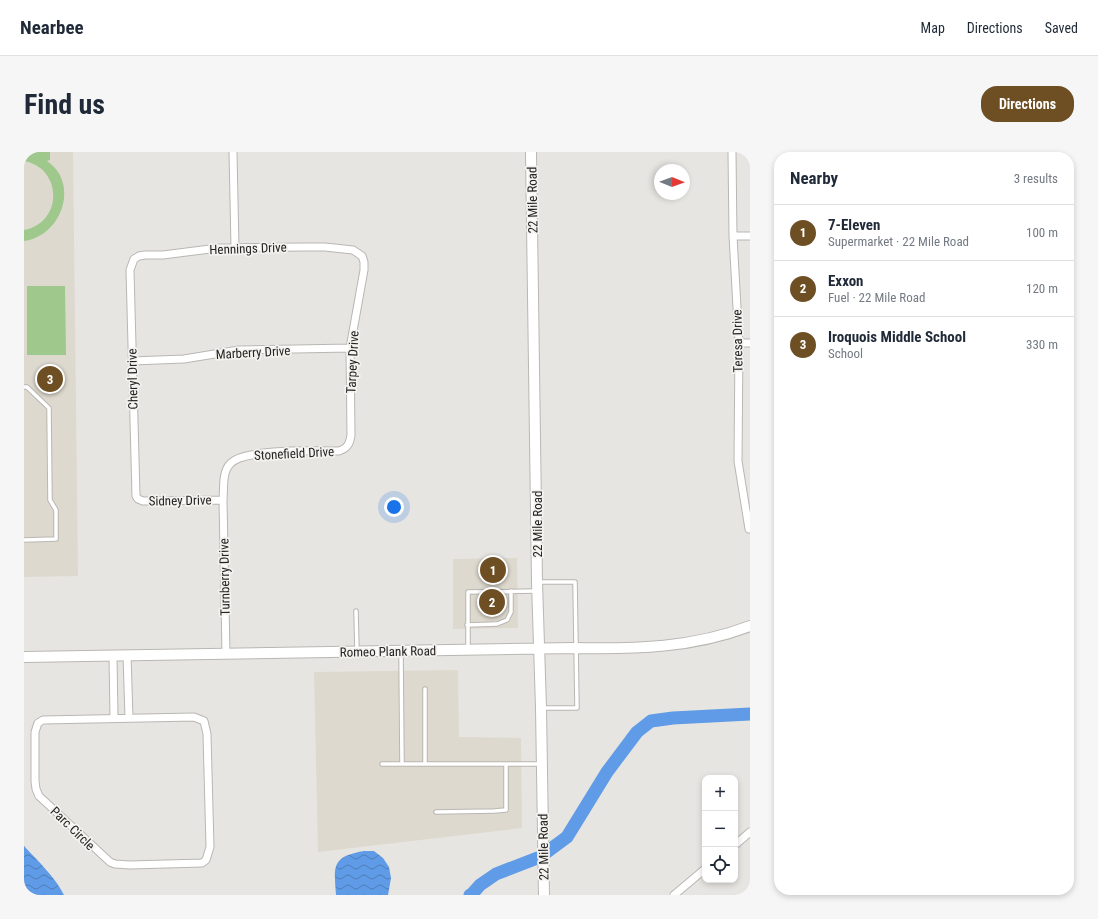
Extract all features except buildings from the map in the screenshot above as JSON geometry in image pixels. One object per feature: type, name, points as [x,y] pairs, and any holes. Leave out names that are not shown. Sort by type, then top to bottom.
[{"type":"street","points":[[233,152],[235,248]]},
{"type":"street","name":"22 Mile Road","points":[[531,152],[537,586],[541,708],[544,895]]},
{"type":"street","name":"Teresa Drive","points":[[732,152],[733,236],[738,343],[738,460],[748,529]]},
{"type":"street","points":[[733,236],[750,236]]},
{"type":"street","name":"Hennings Drive","points":[[134,259],[145,255],[163,255],[235,248],[325,247],[353,250],[362,256]]},
{"type":"street","name":"Tarpey Drive","points":[[348,445],[351,435],[350,348],[364,270],[362,256]]},
{"type":"street","name":"Cheryl Drive","points":[[134,259],[130,270],[135,492],[138,499]]},
{"type":"street","points":[[738,343],[750,343]]},
{"type":"street","name":"Marberry Drive","points":[[132,361],[184,359],[239,350],[350,348]]},
{"type":"street","name":"Stonefield Drive","points":[[223,500],[224,481],[227,468],[229,464],[238,458],[266,453],[340,451],[348,445]]},
{"type":"street","name":"Sidney Drive","points":[[138,499],[144,501],[223,500]]},
{"type":"street","name":"Turnberry Drive","points":[[223,500],[226,654]]},
{"type":"street","name":"Romeo Plank Road","points":[[24,657],[539,648],[619,649],[686,644],[710,639],[750,626]]},
{"type":"street","points":[[113,656],[114,718]]},
{"type":"street","points":[[127,656],[130,718]]},
{"type":"street","name":"Parc Circle","points":[[194,717],[204,721],[207,734],[210,847],[206,860],[202,863],[130,865],[115,864],[110,862],[39,796],[35,781],[35,732],[38,723],[48,719],[114,718],[194,717]]},
{"type":"street","points":[[738,842],[750,832]]},
{"type":"street","points":[[674,895],[702,872]]},
{"type":"lane","points":[[24,387],[28,387],[49,408],[50,500],[56,510],[56,539],[24,540]]},
{"type":"lane","points":[[468,650],[468,592],[511,591],[537,586],[575,582],[577,708],[541,708]]},
{"type":"lane","points":[[467,624],[498,624],[507,620],[511,612],[511,591]]},
{"type":"lane","points":[[356,611],[357,652]]},
{"type":"lane","points":[[401,651],[402,764]]},
{"type":"lane","points":[[425,689],[425,764]]},
{"type":"lane","points":[[382,764],[542,764]]},
{"type":"lane","points":[[436,812],[494,812],[506,810],[506,764]]},
{"type":"shaded area","points":[[24,152],[73,152],[78,576],[24,577]]},
{"type":"shaded area","points":[[517,558],[518,628],[453,629],[453,559]]},
{"type":"shaded area","points":[[458,670],[459,737],[521,738],[522,828],[318,852],[314,672]]},
{"type":"green space","points":[[24,152],[50,152],[50,160],[47,161],[57,171],[63,182],[64,195],[62,207],[57,219],[48,229],[37,237],[24,241],[24,230],[37,225],[46,217],[51,207],[53,196],[51,184],[46,174],[37,166],[24,161]]},
{"type":"green space","points":[[27,286],[65,286],[66,355],[27,355]]},
{"type":"water","points":[[24,846],[51,876],[64,895],[32,895],[24,893]]},
{"type":"water","points":[[364,851],[374,851],[383,858],[389,867],[391,878],[388,895],[336,895],[335,870],[337,864],[345,856]]},
{"type":"waterway","points":[[470,895],[480,885],[496,874],[540,857],[567,837],[607,772],[637,732],[651,721],[673,718],[750,714]]},
{"type":"place","name":"Iroquois Middle School","points":[[50,379]]},
{"type":"place","name":"7-Eleven","points":[[493,570]]},
{"type":"place","name":"Exxon","points":[[492,602]]}]
